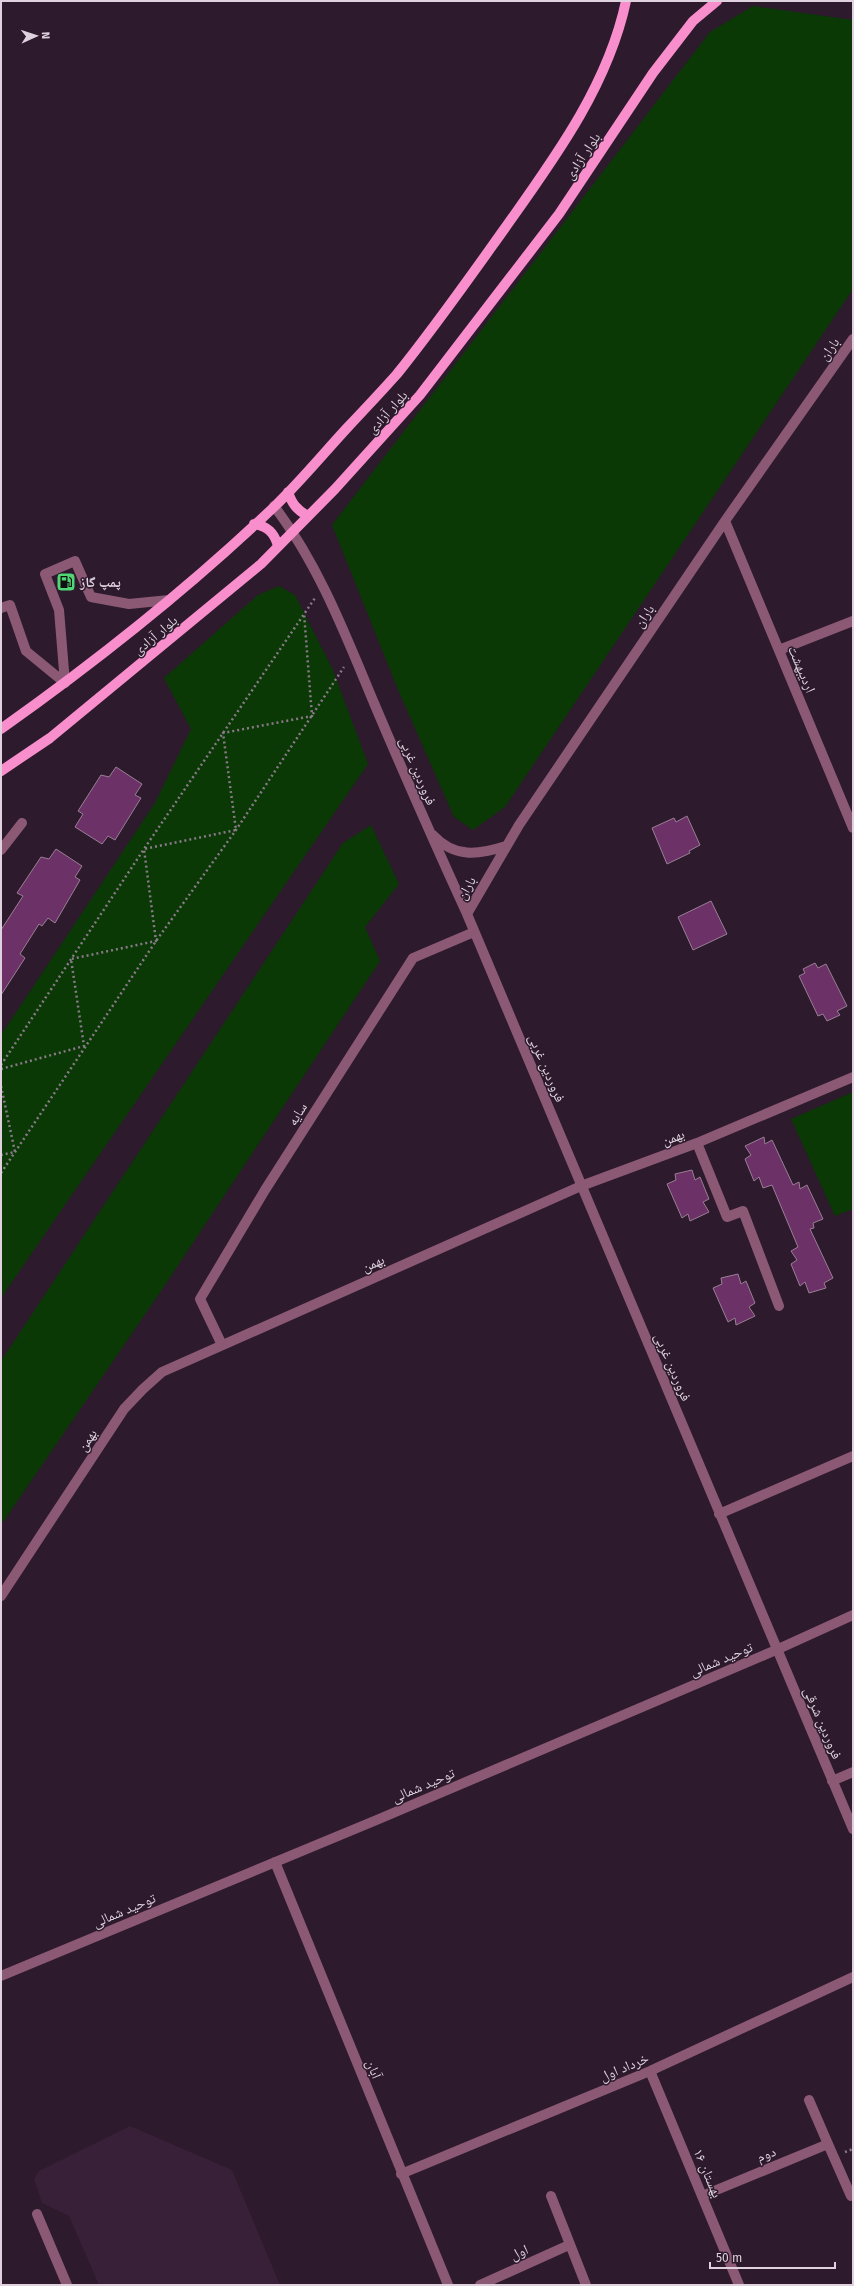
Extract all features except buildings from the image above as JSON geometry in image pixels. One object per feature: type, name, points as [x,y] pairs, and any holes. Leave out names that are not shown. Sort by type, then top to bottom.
[{"type":"main road","name":"بلوار آزادی","points":[[1,729],[65,683],[169,600],[254,524],[288,492],[396,374],[458,294],[529,195],[573,128],[596,86],[613,45],[626,1]]},
{"type":"main road","name":"بلوار آزادی","points":[[1,770],[50,738],[261,564],[294,531],[420,396],[559,214],[654,73],[692,21],[717,1]]},
{"type":"main road","points":[[288,492],[291,502],[298,511],[308,516]]},
{"type":"main road","points":[[254,524],[266,526],[274,534],[278,546]]},
{"type":"street","name":"باران","points":[[467,914],[506,846],[725,521],[853,339]]},
{"type":"street","name":"فروردین غربی","points":[[274,506],[294,531],[323,586],[353,653],[425,824],[467,914],[776,1650]]},
{"type":"street","name":"اردیبهشت","points":[[725,521],[779,650],[849,804],[853,828]]},
{"type":"street","points":[[65,683],[59,610],[45,574],[74,561],[91,597],[129,604],[169,600]]},
{"type":"street","points":[[1,608],[10,605],[26,652],[65,683]]},
{"type":"street","points":[[779,650],[853,621]]},
{"type":"street","points":[[1,850],[22,823]]},
{"type":"street","points":[[425,824],[445,847],[456,851],[486,852],[506,846]]},
{"type":"street","name":"سایه","points":[[222,1346],[200,1299],[257,1204],[413,958],[474,932]]},
{"type":"street","name":"بهمن","points":[[1,1596],[124,1409],[142,1389],[162,1372],[582,1186],[697,1143],[853,1077]]},
{"type":"street","points":[[697,1143],[727,1217],[743,1211],[779,1306]]},
{"type":"street","points":[[719,1514],[853,1456]]},
{"type":"street","name":"توحید شمالی","points":[[1,1976],[776,1650],[853,1615]]},
{"type":"street","name":"فروردین شرقی","points":[[776,1650],[853,1829]]},
{"type":"street","points":[[832,1781],[853,1772]]},
{"type":"street","name":"آبان","points":[[275,1862],[401,2174],[448,2285]]},
{"type":"street","name":"خرداد اول","points":[[401,2174],[650,2072],[853,1977]]},
{"type":"street","name":"بهستان ۱۶","points":[[650,2072],[740,2285]]},
{"type":"street","points":[[809,2100],[851,2196]]},
{"type":"street","name":"دوم","points":[[702,2196],[828,2144]]},
{"type":"street","points":[[551,2196],[586,2285]]},
{"type":"street","points":[[37,2214],[67,2285]]},
{"type":"street","name":"اول","points":[[480,2285],[569,2245]]},
{"type":"path","points":[[1,1065],[144,849],[323,586]]},
{"type":"path","points":[[304,614],[312,716]]},
{"type":"path","points":[[1,1173],[84,1046],[156,941],[236,830],[353,653]]},
{"type":"path","points":[[223,733],[312,716]]},
{"type":"path","points":[[223,733],[236,830]]},
{"type":"path","points":[[144,849],[236,830]]},
{"type":"path","points":[[144,849],[156,941]]},
{"type":"path","points":[[71,959],[156,941]]},
{"type":"path","points":[[71,959],[84,1046]]},
{"type":"path","points":[[1,1069],[84,1046]]},
{"type":"path","points":[[1,1086],[15,1152]]},
{"type":"path","points":[[1,1155],[15,1152]]},
{"type":"shaded area","points":[[130,2126],[232,2170],[280,2285],[99,2285],[69,2216],[42,2203],[34,2179],[39,2171]]},
{"type":"green space","points":[[753,6],[853,20],[853,289],[505,807],[473,830],[454,817],[399,692],[332,525],[710,32]]},
{"type":"green space","points":[[279,586],[295,595],[333,670],[368,764],[1,1298],[1,1035],[155,803],[191,729],[164,678],[258,595]]},
{"type":"green space","points":[[371,825],[399,884],[365,927],[380,961],[161,1291],[1,1525],[1,1361],[343,843]]},
{"type":"green space","points":[[853,1092],[853,1209],[835,1216],[791,1119]]},
{"type":"place","name":"پمپ گاز","points":[[66,582]]}]
